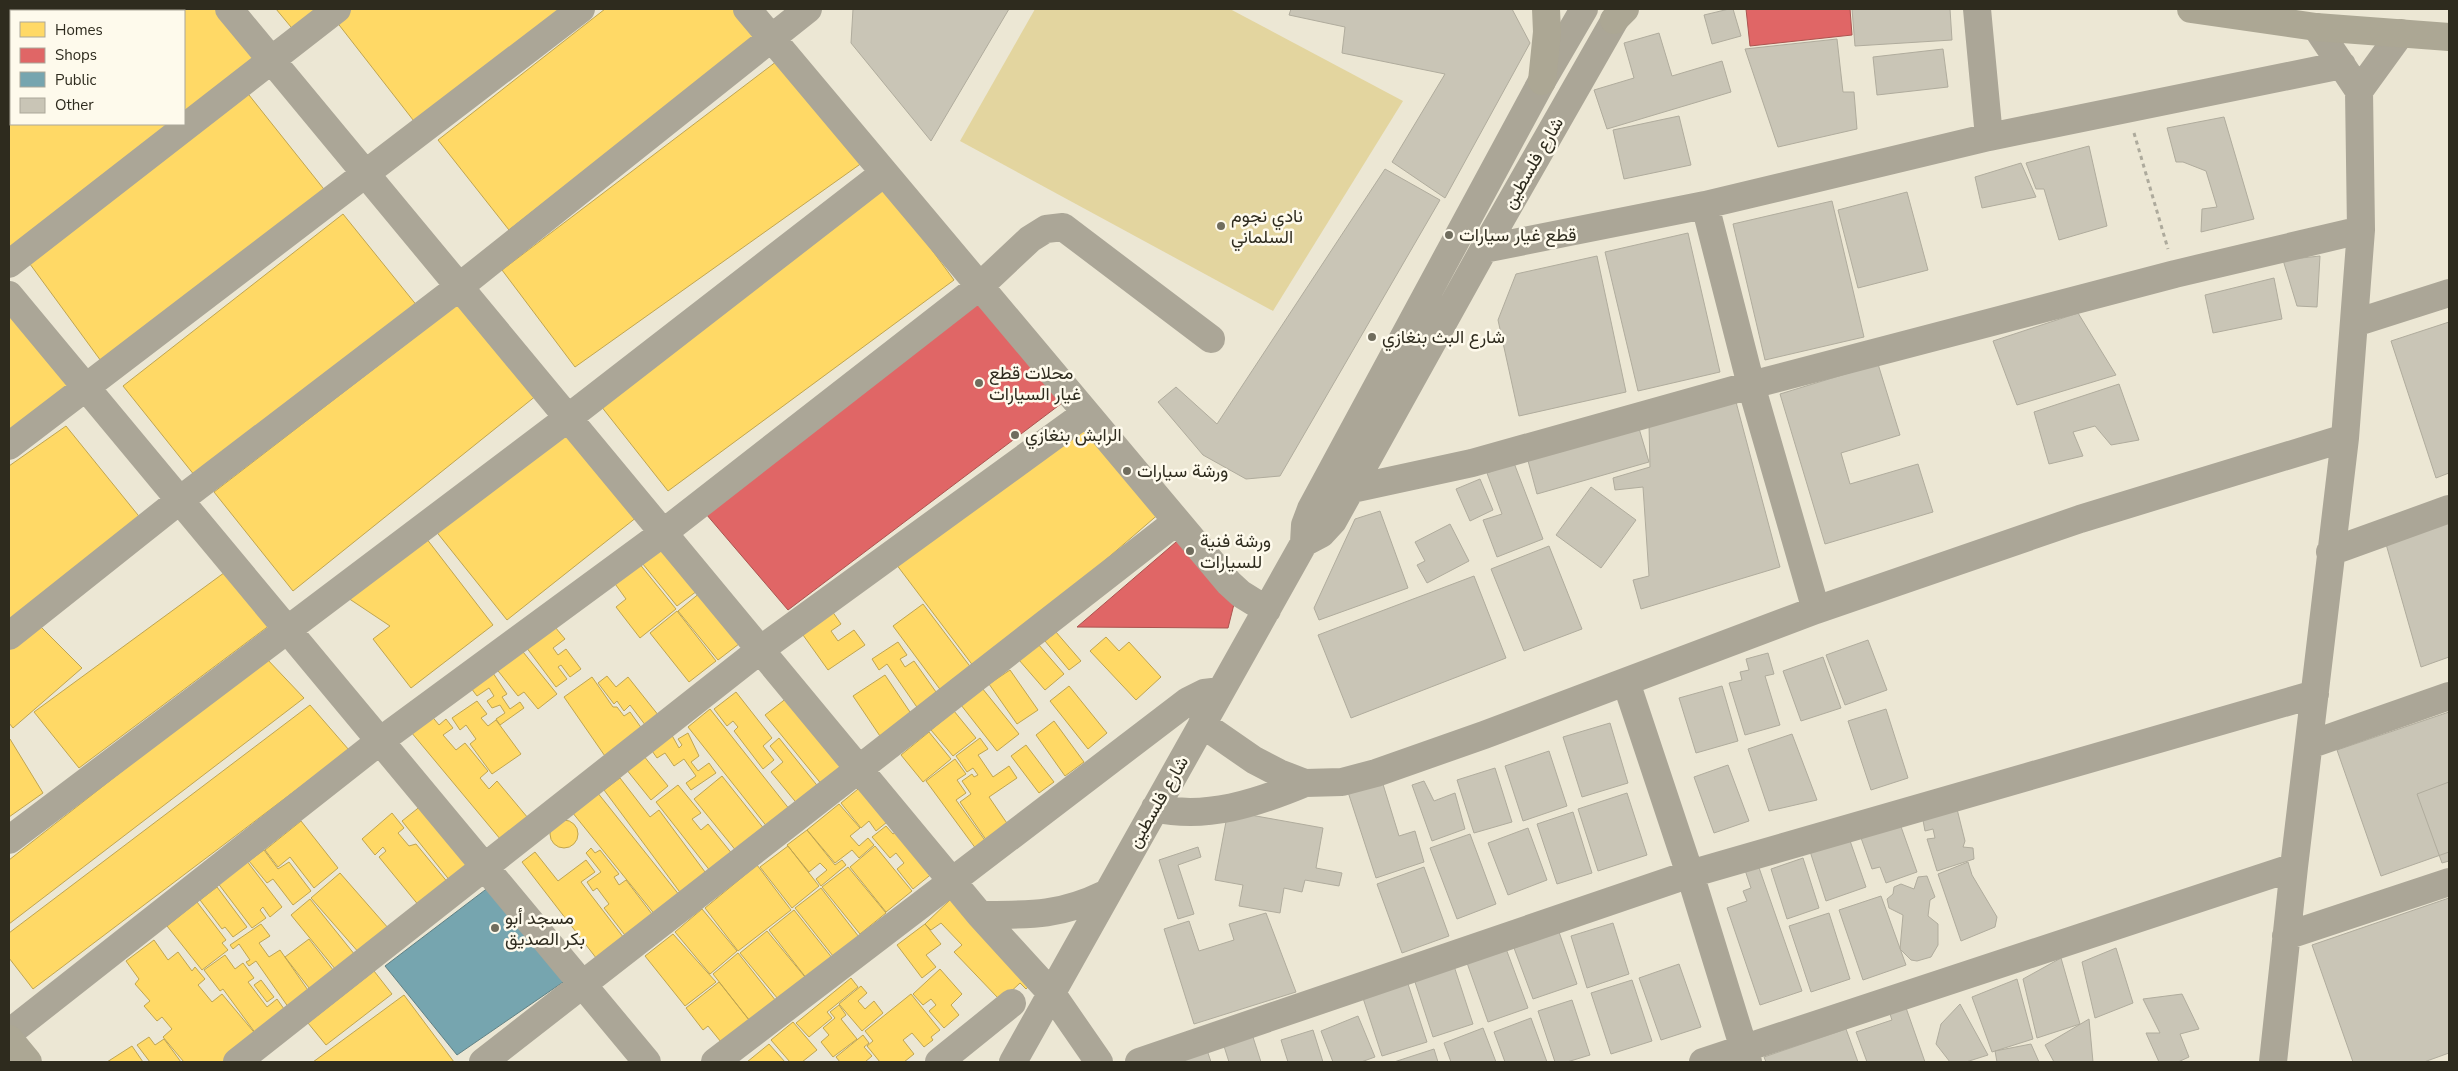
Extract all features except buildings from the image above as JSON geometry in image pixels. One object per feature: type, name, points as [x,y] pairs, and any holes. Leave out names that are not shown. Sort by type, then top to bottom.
[{"type":"main road","points":[[1542,81],[1547,32],[1546,9]]},
{"type":"main road","points":[[2191,9],[2316,27],[2449,37]]},
{"type":"main road","points":[[9,1039],[28,1062]]},
{"type":"street","points":[[229,9],[980,915],[1052,994],[1099,1062]]},
{"type":"street","points":[[9,264],[270,59],[337,9]]},
{"type":"street","points":[[9,446],[85,386],[366,175],[581,9]]},
{"type":"street","points":[[747,9],[1229,583],[1241,594],[1267,610]]},
{"type":"street","points":[[9,636],[180,500],[459,288],[808,9]]},
{"type":"street","name":"شارع فلسطين","points":[[1013,1062],[1304,543],[1306,525],[1311,508],[1542,81],[1584,9]]},
{"type":"street","points":[[1977,9],[1989,137]]},
{"type":"street","name":"شارع فلسطين","points":[[1304,543],[1328,528],[1352,489],[1484,249],[1620,12]]},
{"type":"street","points":[[2273,1062],[2330,552],[2345,438],[2356,323],[2361,230],[2360,91],[2316,27]]},
{"type":"street","points":[[2360,91],[2401,33]]},
{"type":"street","points":[[1484,249],[1705,205],[1989,137],[2342,65]]},
{"type":"street","points":[[9,840],[286,629],[568,418],[884,173]]},
{"type":"street","points":[[1705,205],[1751,385],[1816,610]]},
{"type":"street","points":[[9,1033],[380,741],[663,533],[980,286],[1030,239],[1046,229],[1063,227],[1210,339]]},
{"type":"street","points":[[1352,489],[1472,463],[1751,385],[2175,274],[2361,230]]},
{"type":"street","points":[[2356,323],[2449,293]]},
{"type":"street","points":[[9,294],[647,1062]]},
{"type":"street","points":[[237,1062],[760,650],[1086,413]]},
{"type":"street","points":[[1154,808],[1176,813],[1212,811],[1243,805],[1306,783],[1342,782],[1376,773],[1626,682],[1816,610],[2080,519],[2345,438]]},
{"type":"street","points":[[2330,552],[2449,509]]},
{"type":"street","points":[[483,1062],[1177,520]]},
{"type":"street","points":[[1626,682],[1690,874],[1746,1055]]},
{"type":"street","points":[[715,1062],[1188,700],[1204,693],[1221,691]]},
{"type":"street","points":[[1139,1062],[1690,874],[2315,694]]},
{"type":"street","points":[[2309,745],[2449,696]]},
{"type":"street","points":[[1202,724],[1254,760],[1306,783]]},
{"type":"street","points":[[1703,1062],[1746,1055],[2294,867]]},
{"type":"street","points":[[2286,936],[2449,882]]},
{"type":"street","points":[[980,915],[1050,914],[1084,904],[1106,894]]},
{"type":"street","points":[[939,1062],[1012,1002]]},
{"type":"path","points":[[2127,110],[2175,274]]},
{"type":"shaded area","name":"نادي نجوم السلماني","points":[[1035,9],[1230,9],[1403,101],[1273,311],[960,141]]},
{"type":"place","name":"نادي نجوم السلماني","points":[[1221,226]]},
{"type":"place","name":"قطع غيار سيارات","points":[[1449,235]]},
{"type":"place","name":"شارع البث بنغازي","points":[[1372,337]]},
{"type":"place","name":"محلات قطع غيار السيارات","points":[[979,383]]},
{"type":"place","name":"الرابش بنغازي","points":[[1015,435]]},
{"type":"place","name":"ورشة سيارات","points":[[1127,471]]},
{"type":"place","name":"ورشة فنية للسيارات","points":[[1190,551]]},
{"type":"place","name":"مسجد أبو بكر الصديق","points":[[495,928]]}]
